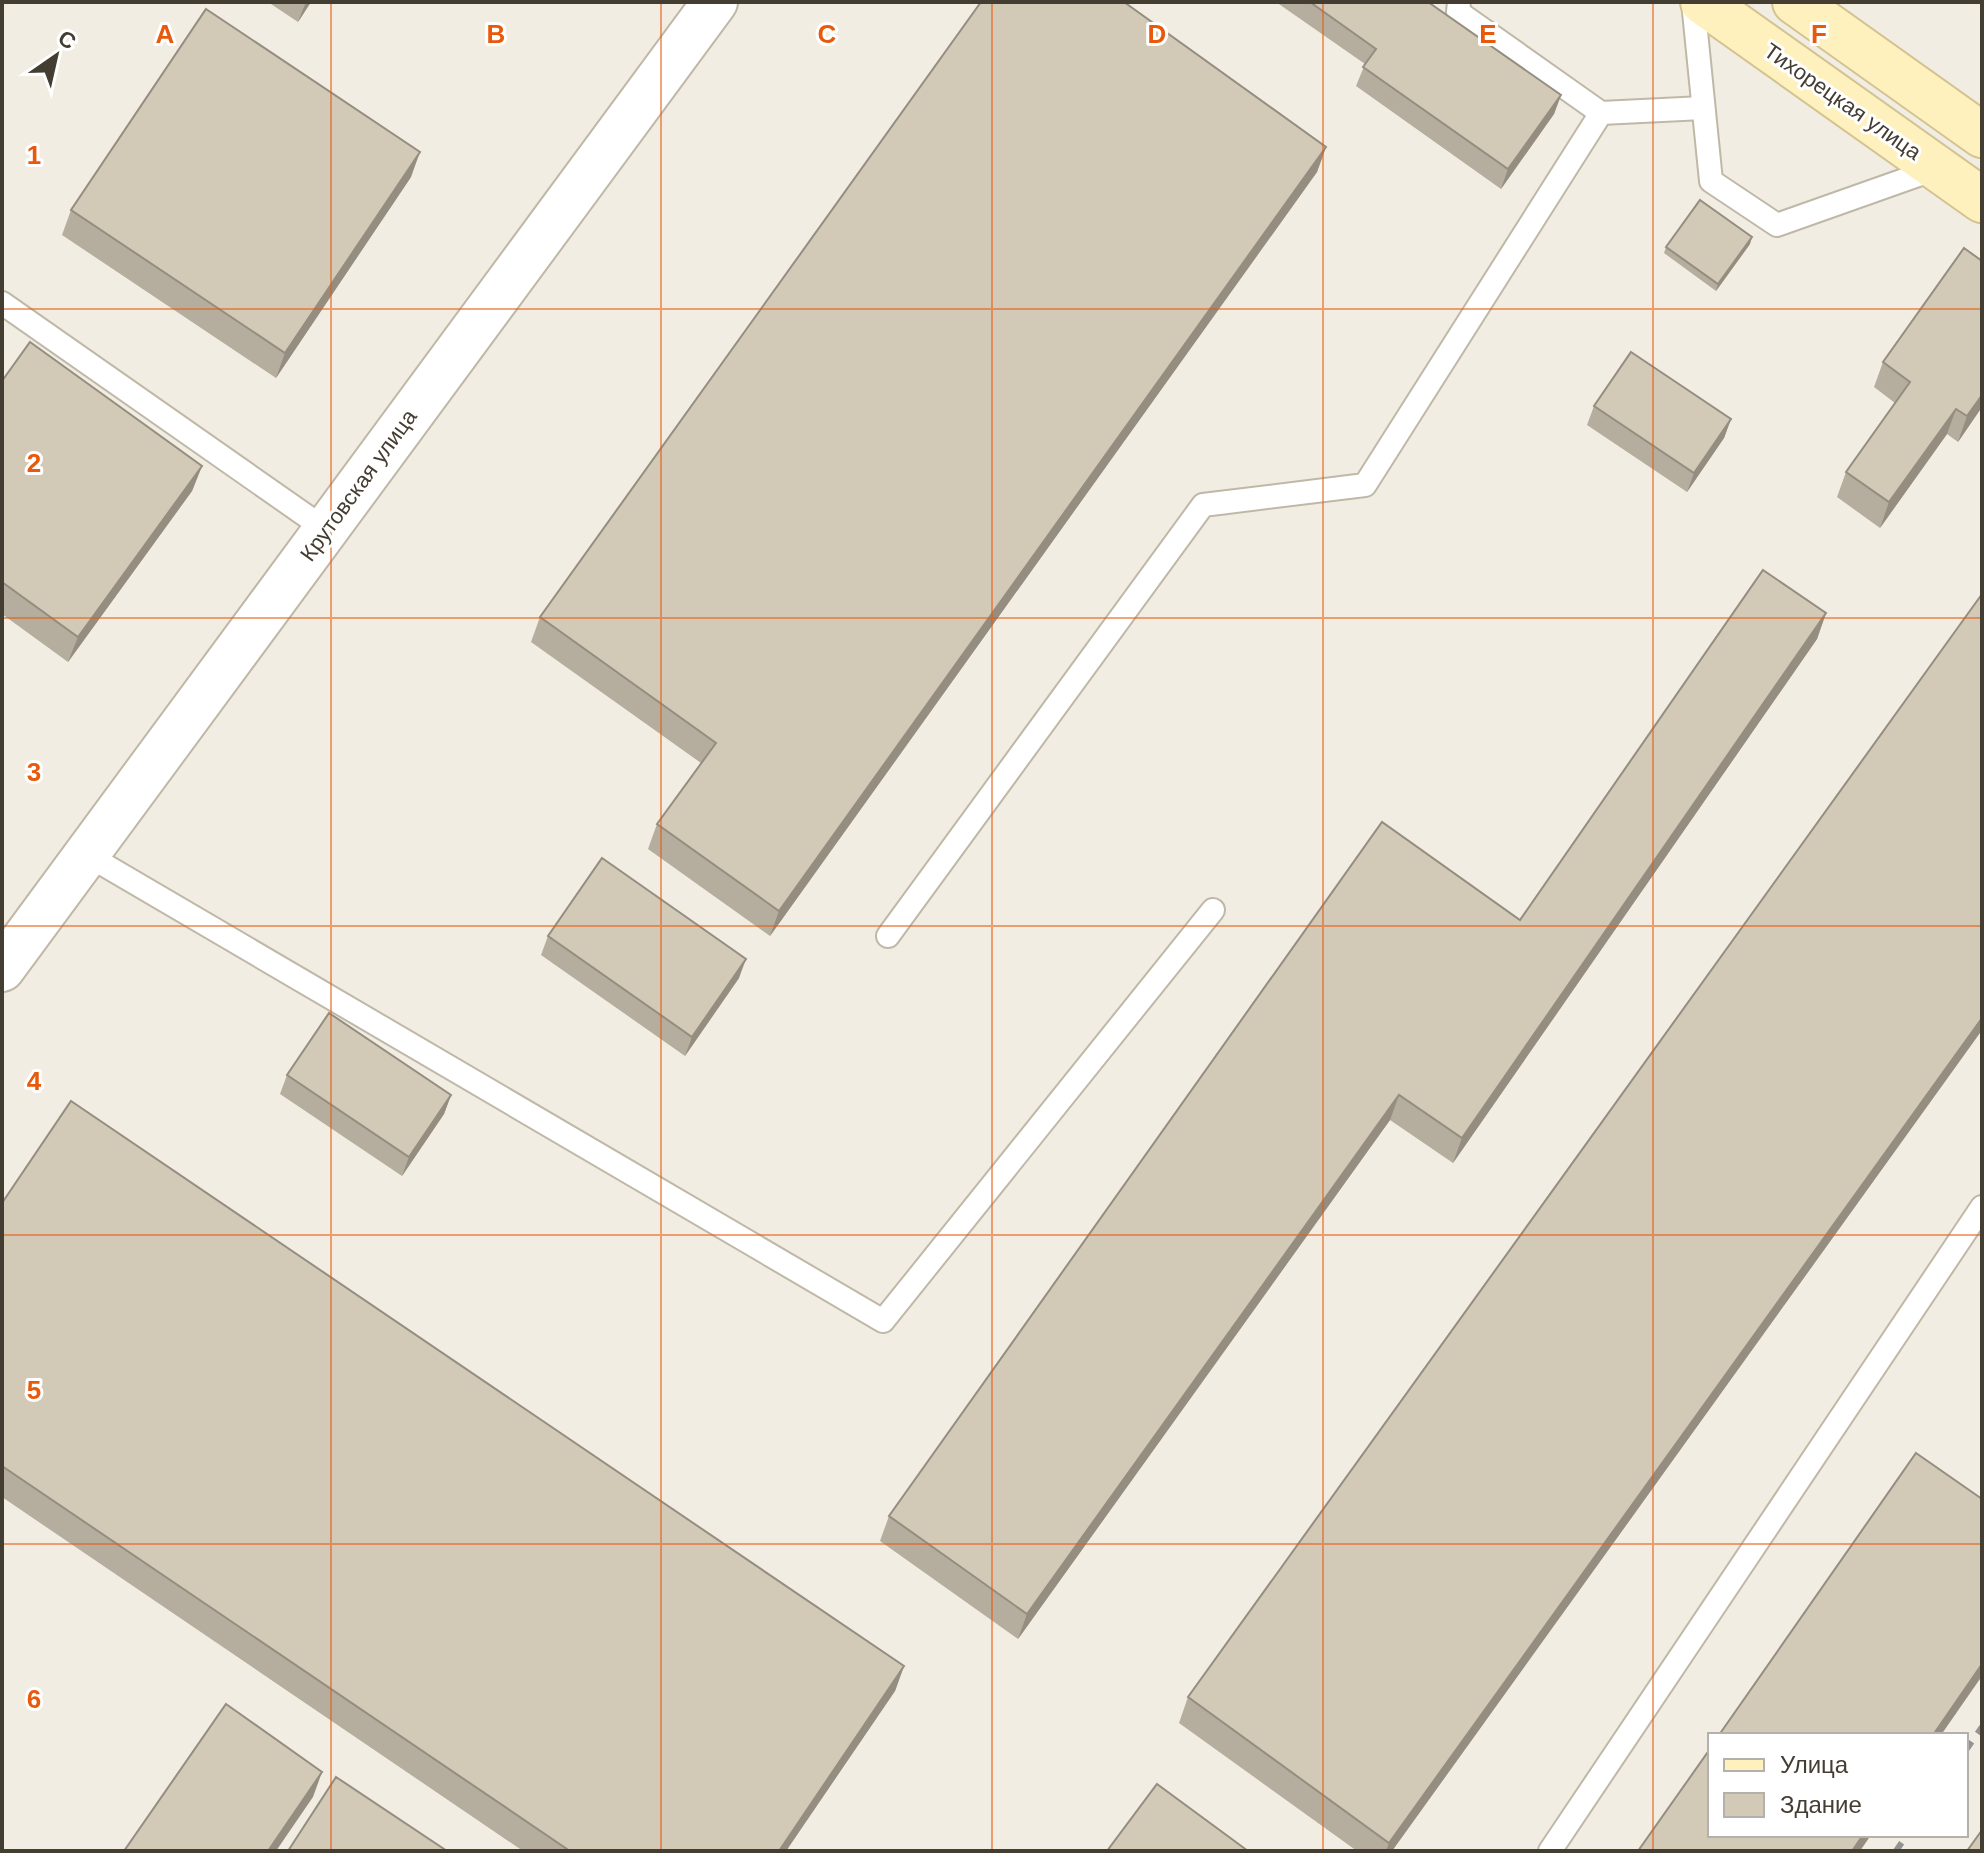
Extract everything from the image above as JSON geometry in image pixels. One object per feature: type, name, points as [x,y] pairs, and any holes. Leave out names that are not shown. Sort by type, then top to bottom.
[{"type":"main road","name":"Тихорецкая улица","points":[[1703,2],[1982,200]]},
{"type":"main road","points":[[1795,2],[1982,135]]},
{"type":"street","name":"Крутовская улица","points":[[2,969],[89,856],[325,529],[715,2]]},
{"type":"lane","points":[[1459,2],[1458,12],[1601,113],[1703,108]]},
{"type":"lane","points":[[1693,2],[1711,181],[1777,225],[1938,168]]},
{"type":"lane","points":[[888,936],[1203,505],[1365,485],[1601,113]]},
{"type":"lane","points":[[2,303],[325,529]]},
{"type":"lane","points":[[89,856],[883,1321],[1213,910]]},
{"type":"lane","points":[[1550,1851],[1982,1207]]},
{"type":"building","points":[[981,2],[1124,2],[1326,147],[779,911],[657,824],[716,743],[540,617]]},
{"type":"building","points":[[1310,2],[1428,2],[1561,95],[1508,169],[1363,67],[1376,49]]},
{"type":"building","points":[[206,9],[420,152],[285,353],[71,210]]},
{"type":"building","points":[[1700,200],[1752,237],[1718,284],[1666,247]]},
{"type":"building","points":[[1964,248],[1982,261],[1982,395],[1967,416],[1956,409],[1889,502],[1846,472],[1910,382],[1883,362]]},
{"type":"building","points":[[30,342],[202,466],[78,637],[2,582],[2,381]]},
{"type":"building","points":[[1631,352],[1731,419],[1694,473],[1594,406]]},
{"type":"building","points":[[1763,570],[1826,613],[1462,1138],[1399,1095],[1027,1614],[889,1516],[1382,822],[1520,920]]},
{"type":"building","points":[[1982,594],[1982,1018],[1389,1843],[1188,1697]]},
{"type":"building","points":[[602,858],[746,959],[692,1037],[548,936]]},
{"type":"building","points":[[329,1013],[451,1095],[409,1157],[287,1075]]},
{"type":"building","points":[[71,1101],[904,1666],[779,1851],[570,1851],[2,1466],[2,1203]]},
{"type":"building","points":[[1916,1453],[1982,1499],[1982,1664],[1934,1733],[1720,1733]]},
{"type":"building","points":[[226,1704],[322,1772],[268,1851],[124,1851]]},
{"type":"building","points":[[1708,1752],[1708,1837],[1862,1837],[1852,1851],[1638,1851]]},
{"type":"building","points":[[336,1777],[447,1851],[288,1851]]},
{"type":"building","points":[[1157,1784],[1248,1851],[1107,1851]]},
{"type":"building","points":[[1982,1830],[1982,1851],[1967,1851]]},
{"type":"railway","points":[[1968,1747],[1982,1727]]},
{"type":"railway","points":[[1896,1851],[1906,1837]]}]
